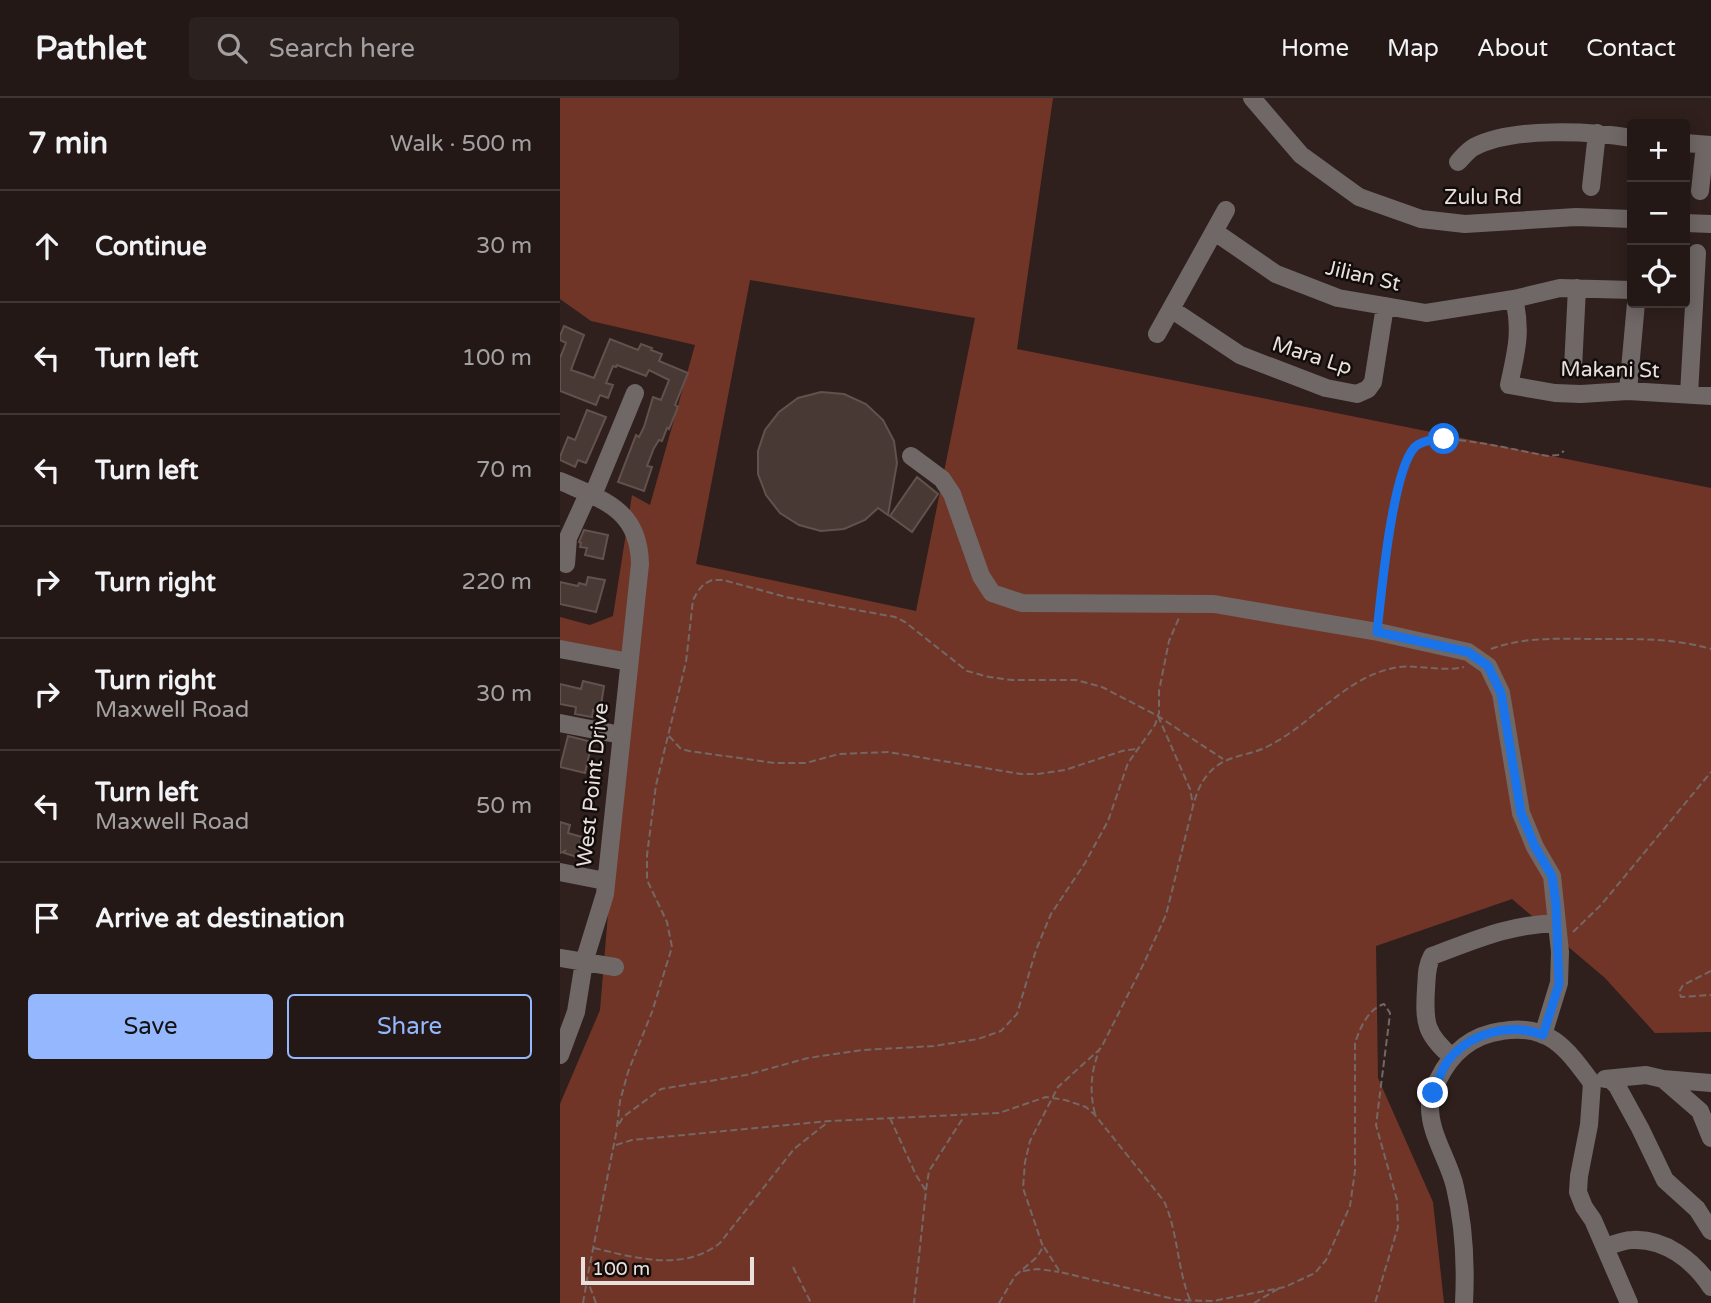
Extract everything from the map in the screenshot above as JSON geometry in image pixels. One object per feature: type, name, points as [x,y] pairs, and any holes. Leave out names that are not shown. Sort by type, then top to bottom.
[{"type":"street","name":"Zulu Rd","points":[[1252,98],[1301,155],[1349,190],[1359,197],[1421,219],[1465,224],[1576,217],[1627,219]]},
{"type":"street","points":[[1458,162],[1471,149],[1487,142],[1529,134],[1597,132],[1627,137]]},
{"type":"street","points":[[1591,187],[1597,132]]},
{"type":"street","points":[[1690,143],[1708,145],[1700,191]]},
{"type":"street","points":[[1157,334],[1226,210]]},
{"type":"street","points":[[1690,223],[1711,225]]},
{"type":"street","name":"Jilian St","points":[[1215,232],[1276,274],[1339,298],[1426,313],[1514,299],[1560,288],[1627,290]]},
{"type":"street","points":[[1689,394],[1703,305],[1697,253]]},
{"type":"street","points":[[1573,368],[1577,288]]},
{"type":"street","name":"Makani St","points":[[1514,299],[1519,321],[1519,338],[1509,385],[1581,394],[1628,391],[1711,396]]},
{"type":"street","name":"Mara Lp","points":[[1171,309],[1244,356],[1326,388],[1357,394],[1368,389],[1373,381],[1385,306]]},
{"type":"street","points":[[1628,391],[1636,308]]},
{"type":"street","points":[[566,564],[568,538],[591,494],[635,393]]},
{"type":"street","points":[[911,456],[942,479],[952,494],[981,576],[992,593],[1022,603],[1214,604],[1377,632],[1468,652],[1488,666],[1501,693],[1521,813],[1535,847],[1552,876],[1558,929],[1559,984],[1543,1035]]},
{"type":"street","points":[[560,481],[591,494]]},
{"type":"street","name":"West Point Drive","points":[[560,1055],[576,1012],[584,962],[605,894],[640,564],[640,546],[627,517],[613,505],[591,494]]},
{"type":"street","points":[[560,649],[629,662]]},
{"type":"street","points":[[560,723],[621,735]]},
{"type":"street","points":[[560,872],[605,881]]},
{"type":"street","points":[[1452,1057],[1432,1035],[1424,1012],[1427,966],[1432,957],[1503,929],[1529,924],[1558,929]]},
{"type":"street","points":[[560,958],[615,967]]},
{"type":"street","points":[[1464,1303],[1461,1220],[1454,1184],[1434,1130],[1430,1106],[1446,1064],[1452,1057],[1485,1033],[1514,1029],[1543,1035],[1567,1049],[1592,1083],[1589,1125],[1578,1192],[1629,1303]]},
{"type":"street","points":[[1587,1076],[1610,1079],[1646,1076],[1711,1083]]},
{"type":"street","points":[[1610,1079],[1617,1086],[1640,1128],[1665,1180],[1697,1209],[1711,1231]]},
{"type":"street","points":[[1664,1079],[1700,1111],[1711,1138]]},
{"type":"street","points":[[1605,1247],[1632,1240],[1657,1244],[1680,1254],[1700,1270],[1711,1287]]},
{"type":"path","points":[[1377,632],[1382,574],[1396,497],[1407,458],[1415,446],[1450,439],[1548,456],[1564,451]]},
{"type":"path","points":[[583,1303],[615,1146],[620,1101],[628,1072],[656,1002],[672,947],[667,922],[648,880],[647,855],[656,785],[686,662],[693,600],[704,584],[712,580],[723,580],[786,597],[895,617],[967,671],[989,677],[1065,680],[1102,687],[1158,716],[1224,760]]},
{"type":"path","points":[[617,1127],[623,1117],[661,1089],[746,1075],[808,1058],[862,1050],[934,1046],[978,1039],[1001,1031],[1017,1014],[1036,950],[1051,914],[1085,863],[1108,821],[1128,763],[1155,725],[1158,716],[1158,691],[1168,641],[1185,604]]},
{"type":"path","points":[[1095,1115],[1091,1100],[1091,1079],[1101,1048],[1166,915],[1198,789],[1204,779],[1224,760],[1262,749],[1289,734],[1330,701],[1387,669],[1406,667],[1446,670],[1468,666],[1491,649],[1527,639],[1666,640],[1711,649]]},
{"type":"path","points":[[1158,716],[1190,789],[1193,806]]},
{"type":"path","points":[[668,735],[685,750],[775,763],[806,763],[839,754],[869,751],[1021,774],[1052,773],[1122,751],[1139,749]]},
{"type":"path","points":[[1558,929],[1574,932],[1601,905],[1711,772]]},
{"type":"path","points":[[1711,971],[1683,985],[1679,992],[1681,997],[1711,995]]},
{"type":"path","points":[[1254,1303],[1298,1282],[1321,1267],[1350,1206],[1354,1171],[1355,1043],[1359,1028],[1376,1007],[1384,1004],[1390,1013],[1376,1125],[1397,1200],[1398,1227],[1375,1303]]},
{"type":"path","points":[[1060,1272],[1043,1247],[1023,1188],[1025,1162],[1030,1141],[1058,1087],[1101,1048]]},
{"type":"path","points":[[615,1146],[632,1140],[829,1121],[999,1113],[1046,1097],[1086,1107],[1164,1201],[1189,1302]]},
{"type":"path","points":[[914,1303],[929,1171],[964,1116]]},
{"type":"path","points":[[890,1117],[926,1191]]},
{"type":"path","points":[[593,1247],[629,1257],[660,1261],[691,1258],[709,1252],[720,1242],[794,1149],[829,1121]]},
{"type":"path","points":[[999,1303],[1015,1276],[1037,1257],[1043,1247]]},
{"type":"path","points":[[793,1267],[811,1303]]},
{"type":"path","points":[[1022,1271],[1038,1269],[1060,1272],[1189,1302],[1213,1301],[1279,1289]]},
{"type":"path","points":[[587,1279],[596,1303]]},
{"type":"shaded area","points":[[560,98],[1053,98],[1017,349],[1711,488],[1711,1032],[1655,1033],[1605,978],[1512,899],[1376,946],[1378,1078],[1433,1202],[1444,1303],[560,1303],[560,1104],[600,1010],[629,663],[560,649],[560,617],[590,625],[613,616],[632,495],[650,505],[695,345],[591,321],[560,299]],"holes":[[[750,280],[975,318],[916,611],[696,564]]]},
{"type":"building","points":[[564,326],[584,335],[571,370],[594,378],[610,339],[638,350],[641,344],[652,348],[651,350],[662,354],[659,361],[688,373],[669,429],[667,428],[662,441],[659,440],[654,448],[647,466],[652,467],[644,491],[618,482],[636,435],[639,437],[644,427],[653,397],[661,400],[669,380],[649,370],[646,376],[617,365],[613,366],[606,383],[613,385],[608,398],[600,395],[596,405],[560,391],[560,358],[566,343],[560,340],[560,336]]},
{"type":"building","points":[[821,392],[844,394],[866,404],[883,420],[894,441],[897,463],[888,515],[878,508],[865,520],[844,529],[821,531],[799,525],[780,513],[766,495],[758,474],[758,451],[765,430],[779,412],[798,398]]},
{"type":"building","points":[[587,410],[606,417],[586,463],[578,460],[575,467],[560,460],[560,457],[568,437],[575,440]]},
{"type":"building","points":[[917,477],[938,494],[912,532],[890,516]]},
{"type":"building","points":[[584,530],[608,535],[603,559],[585,555],[587,548],[580,547],[579,542]]},
{"type":"building","points":[[588,577],[605,580],[596,612],[560,604],[560,582],[586,585]]},
{"type":"building","points":[[583,681],[604,686],[600,712],[593,710],[592,717],[575,714],[576,707],[560,704],[560,684],[581,689]]},
{"type":"building","points":[[568,736],[592,742],[585,773],[560,767]]},
{"type":"building","points":[[560,822],[570,825],[568,833],[582,837],[577,857],[564,853],[565,851],[560,853]]},
{"type":"route","points":[[1433,1093],[1446,1064],[1459,1050],[1485,1033],[1514,1029],[1543,1035],[1559,984],[1560,952],[1552,876],[1535,847],[1521,813],[1501,693],[1488,666],[1468,652],[1377,632],[1382,574],[1396,497],[1407,458],[1415,446],[1444,439]]}]
